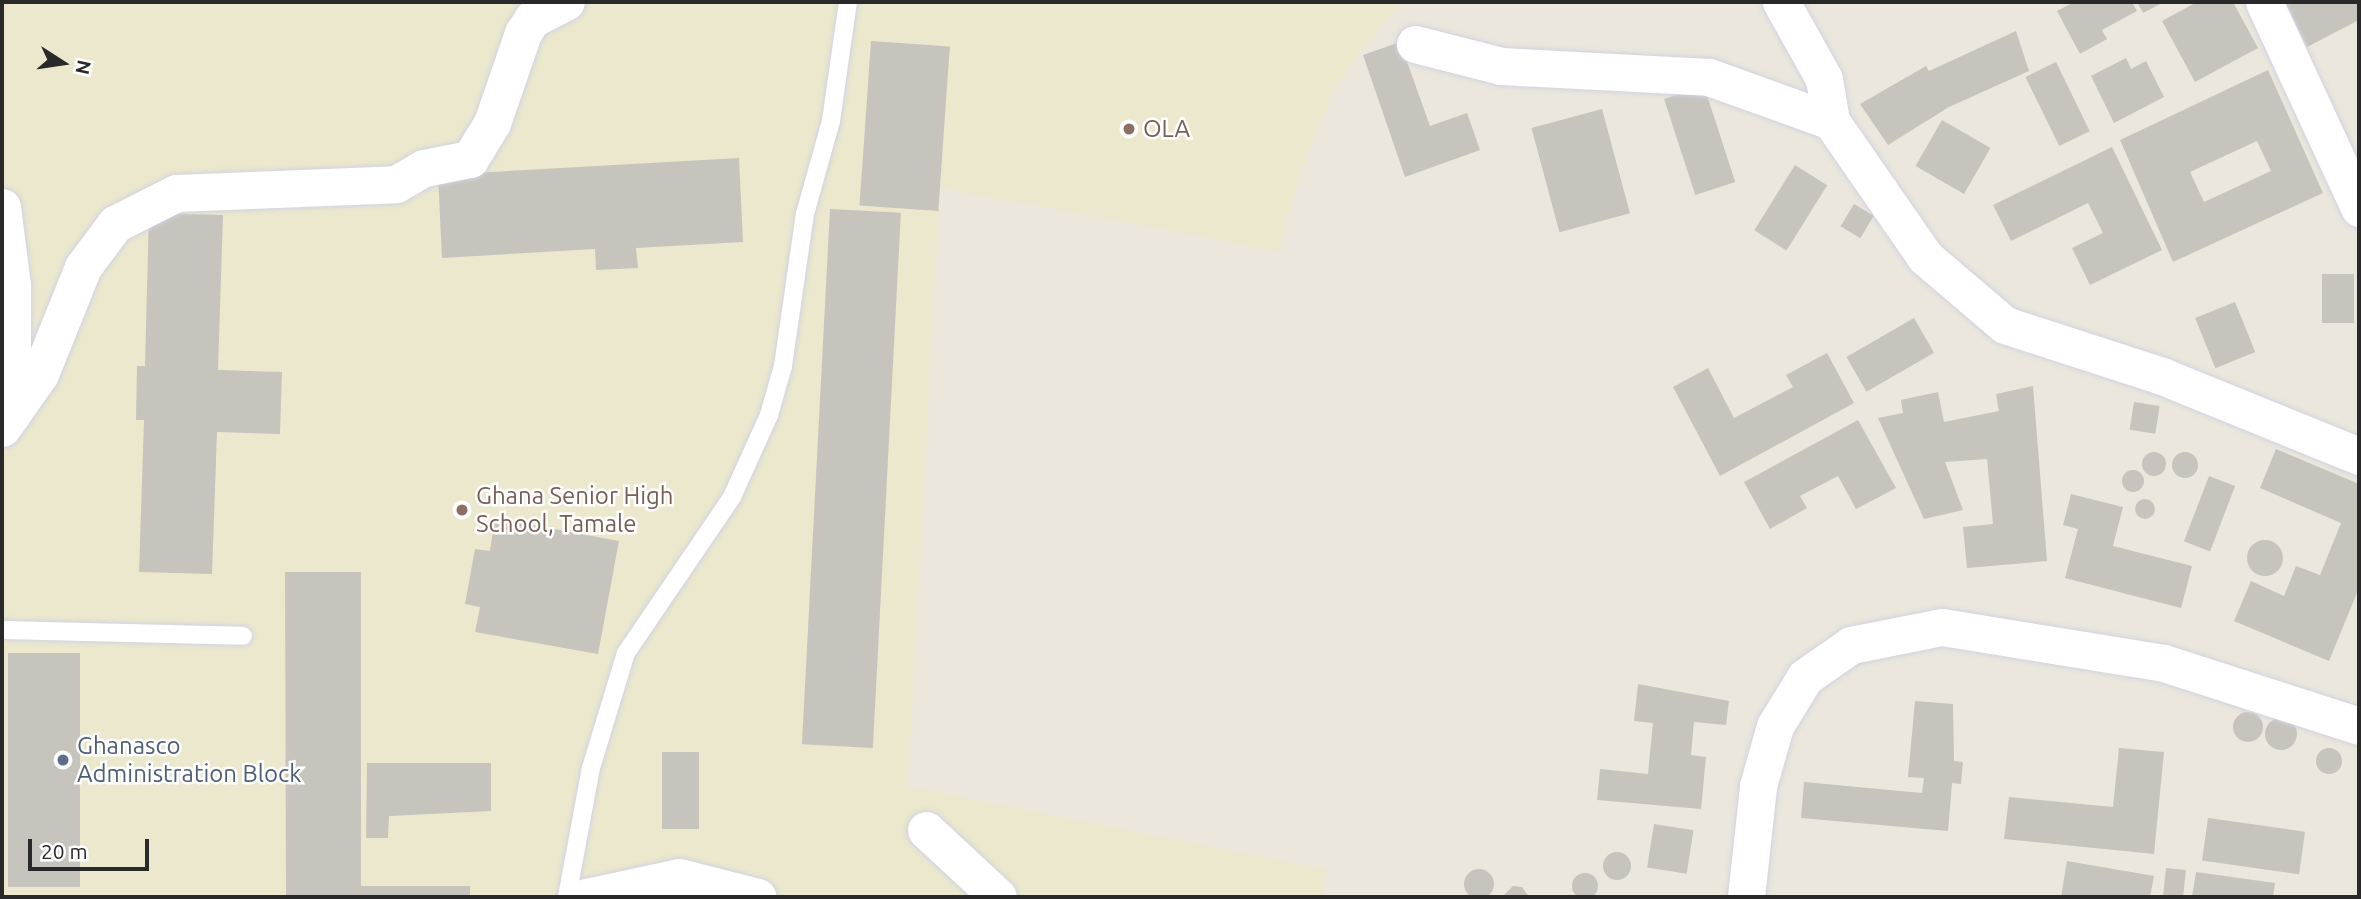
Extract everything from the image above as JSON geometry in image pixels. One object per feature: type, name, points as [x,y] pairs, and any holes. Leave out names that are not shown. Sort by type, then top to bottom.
[{"type":"street","points":[[7,421],[40,374],[96,243],[115,224],[176,193],[396,184],[424,169],[470,159],[492,123],[523,33],[532,19],[566,2]]},
{"type":"street","points":[[1781,2],[1824,79],[1831,121],[1925,257],[2005,325],[2162,376],[2359,456]]},
{"type":"street","points":[[2264,2],[2359,208]]},
{"type":"street","points":[[1415,44],[1501,66],[1709,77],[1831,121]]},
{"type":"street","points":[[2,207],[12,285],[7,421]]},
{"type":"street","points":[[1746,897],[1758,786],[1776,726],[1805,677],[1851,645],[1942,628],[2164,663],[2359,726]]},
{"type":"street","points":[[926,830],[998,897]]},
{"type":"street","points":[[586,897],[679,877],[758,897]]},
{"type":"lane","points":[[567,897],[591,768],[626,653],[732,496],[769,415],[783,366],[805,214],[831,121],[848,2]]},
{"type":"lane","points":[[2,630],[243,636]]},
{"type":"shaded area","name":"Ghana Senior High School, Tamale","points":[[2,2],[1401,2],[1335,85],[1300,173],[1279,251],[940,188],[908,787],[1326,869],[1323,897],[2,897]]},
{"type":"building","points":[[2074,2],[2132,2],[2137,11],[2102,30],[2107,39],[2080,54],[2057,11]]},
{"type":"building","points":[[2137,2],[2164,2],[2143,13]]},
{"type":"building","points":[[2197,2],[2233,2],[2258,48],[2195,82],[2162,21]]},
{"type":"building","points":[[2285,2],[2359,2],[2359,20],[2307,47]]},
{"type":"building","points":[[2016,31],[2029,71],[1949,107],[1888,145],[1860,104],[1926,66],[1929,71]]},
{"type":"building","points":[[871,41],[950,47],[938,211],[859,206]]},
{"type":"building","points":[[1400,42],[1430,126],[1467,113],[1480,150],[1405,177],[1363,55]]},
{"type":"building","points":[[2126,58],[2131,69],[2146,61],[2164,97],[2114,123],[2091,76]]},
{"type":"building","points":[[2056,62],[2090,131],[2059,146],[2025,77]]},
{"type":"building","points":[[2268,70],[2323,193],[2173,262],[2120,140]],"holes":[[[2257,141],[2271,171],[2204,202],[2190,172]]]},
{"type":"building","points":[[1704,86],[1735,182],[1695,195],[1664,99]]},
{"type":"building","points":[[1602,109],[1630,213],[1559,232],[1531,128]]},
{"type":"building","points":[[1942,120],[1990,148],[1964,194],[1916,166]]},
{"type":"building","points":[[2112,147],[2162,250],[2090,285],[2072,248],[2103,233],[2088,203],[2011,241],[1993,205]]},
{"type":"building","points":[[739,158],[743,242],[636,248],[638,268],[596,270],[595,249],[442,258],[438,175]]},
{"type":"building","points":[[1795,165],[1827,185],[1786,250],[1754,230]]},
{"type":"building","points":[[1854,204],[1874,216],[1860,238],[1841,226]]},
{"type":"building","points":[[830,209],[901,213],[873,748],[802,744]]},
{"type":"building","points":[[149,213],[223,215],[218,370],[282,372],[280,434],[217,432],[212,574],[139,572],[144,420],[136,420],[137,366],[145,366]]},
{"type":"building","points":[[2322,274],[2354,274],[2354,323],[2322,323]]},
{"type":"building","points":[[2235,302],[2255,352],[2215,368],[2195,318]]},
{"type":"building","points":[[1914,318],[1934,353],[1866,392],[1846,357]]},
{"type":"building","points":[[1827,353],[1854,403],[1720,476],[1673,387],[1708,368],[1734,418],[1793,387],[1786,375]]},
{"type":"building","points":[[2033,386],[2047,561],[1967,568],[1963,527],[1993,524],[1987,459],[1945,462],[1963,510],[1924,519],[1878,418],[1903,413],[1901,400],[1938,392],[1944,422],[1999,411],[1996,394]]},
{"type":"building","points":[[2134,402],[2160,406],[2155,434],[2130,430]]},
{"type":"building","points":[[1858,420],[1896,488],[1856,509],[1838,476],[1800,496],[1807,508],[1770,529],[1744,482]]},
{"type":"building","points":[[2276,449],[2359,484],[2359,588],[2329,661],[2234,621],[2251,581],[2284,596],[2296,566],[2320,575],[2341,523],[2260,488]]},
{"type":"building","points":[[2154,452],[2163,455],[2166,464],[2163,473],[2154,476],[2145,473],[2142,464],[2145,455]]},
{"type":"building","points":[[2185,452],[2194,456],[2198,465],[2194,474],[2185,478],[2176,474],[2172,465],[2176,456]]},
{"type":"building","points":[[2133,470],[2143,477],[2144,481],[2137,491],[2133,492],[2123,485],[2122,481],[2129,471]]},
{"type":"building","points":[[2209,476],[2235,486],[2210,551],[2184,541]]},
{"type":"building","points":[[2071,494],[2123,507],[2113,546],[2192,566],[2181,608],[2065,578],[2078,529],[2063,525]]},
{"type":"building","points":[[2141,499],[2149,499],[2155,509],[2149,519],[2141,519],[2135,513],[2135,505]]},
{"type":"building","points":[[495,518],[619,541],[598,654],[475,632],[480,607],[465,604],[475,549],[490,551]]},
{"type":"building","points":[[2265,540],[2277,546],[2283,558],[2277,570],[2265,576],[2253,570],[2247,558],[2253,546]]},
{"type":"building","points":[[285,572],[361,572],[361,886],[470,886],[470,897],[286,897]]},
{"type":"building","points":[[8,653],[80,653],[80,887],[8,887]]},
{"type":"building","points":[[1638,684],[1729,701],[1726,725],[1694,722],[1691,755],[1706,757],[1701,809],[1597,800],[1600,769],[1648,774],[1653,723],[1634,721]]},
{"type":"building","points":[[1915,701],[1953,704],[1954,761],[1963,762],[1961,784],[1952,783],[1948,831],[1801,818],[1804,782],[1922,793],[1924,778],[1908,777]]},
{"type":"building","points":[[2248,712],[2254,713],[2262,721],[2262,733],[2254,741],[2248,742],[2242,741],[2234,733],[2233,727],[2234,721],[2242,713]]},
{"type":"building","points":[[2281,718],[2292,723],[2297,734],[2292,745],[2281,750],[2270,745],[2265,734],[2270,723]]},
{"type":"building","points":[[2119,748],[2164,752],[2154,854],[2004,839],[2009,797],[2113,807]]},
{"type":"building","points":[[2329,748],[2338,752],[2342,761],[2338,770],[2329,774],[2320,770],[2316,761],[2320,752]]},
{"type":"building","points":[[662,752],[699,752],[699,829],[662,829]]},
{"type":"building","points":[[367,763],[491,763],[491,811],[389,816],[388,838],[366,838]]},
{"type":"building","points":[[2208,818],[2305,832],[2299,874],[2202,861]]},
{"type":"building","points":[[1654,824],[1694,830],[1687,874],[1647,867]]},
{"type":"building","points":[[1617,852],[1627,856],[1631,866],[1627,876],[1617,880],[1607,876],[1603,866],[1607,856]]},
{"type":"building","points":[[2067,861],[2154,876],[2150,897],[2061,897]]},
{"type":"building","points":[[2166,868],[2186,870],[2183,897],[2163,897]]},
{"type":"building","points":[[1479,869],[1490,873],[1494,884],[1490,895],[1479,899],[1468,895],[1464,884],[1468,873]]},
{"type":"building","points":[[2196,872],[2275,883],[2273,897],[2192,897]]},
{"type":"building","points":[[1585,873],[1594,877],[1598,886],[1594,895],[1585,899],[1576,895],[1572,886],[1576,877]]},
{"type":"building","points":[[1513,886],[1522,887],[1529,897],[1502,897]]},
{"type":"place","name":"OLA","points":[[1129,129]]},
{"type":"place","name":"Ghana Senior High School, Tamale","points":[[462,510]]},
{"type":"place","name":"Ghanasco Administration Block","points":[[63,760]]}]
